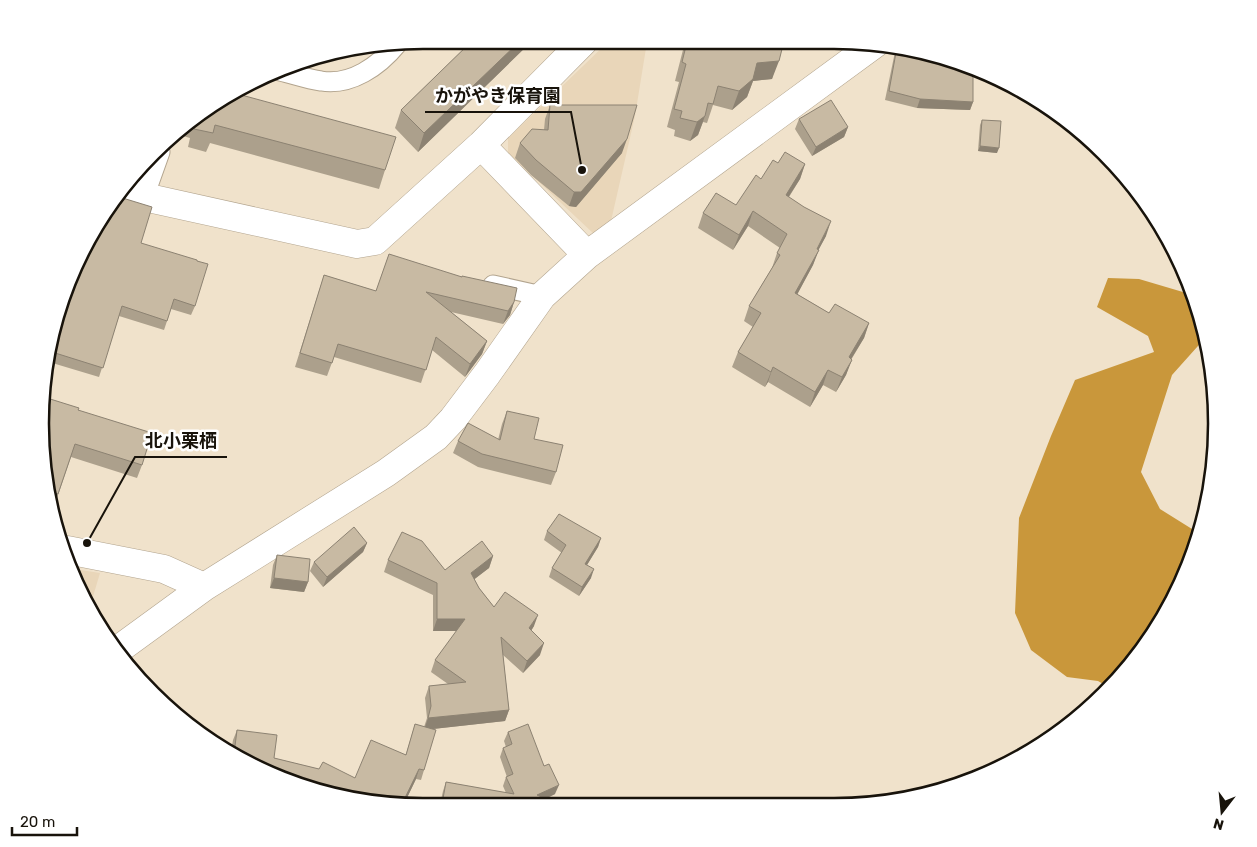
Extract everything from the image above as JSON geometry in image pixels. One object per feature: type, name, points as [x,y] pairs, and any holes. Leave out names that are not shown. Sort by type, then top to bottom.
[{"type":"street","points":[[148,170],[132,194],[357,244],[380,246],[576,49]]},
{"type":"street","points":[[291,73],[322,82],[339,82],[374,67],[391,51]]},
{"type":"street","points":[[122,647],[204,588],[386,473],[436,437],[453,419],[487,374],[542,296],[587,255],[866,51]]},
{"type":"street","points":[[480,146],[587,255]]},
{"type":"street","points":[[475,282],[542,296]]},
{"type":"street","points":[[71,551],[164,569],[204,588]]},
{"type":"shaded area","points":[[601,49],[646,49],[635,116],[611,221],[595,235],[508,153],[508,138]]},
{"type":"shaded area","points":[[1108,278],[1139,279],[1184,292],[1200,344],[1172,375],[1141,472],[1160,509],[1192,529],[1180,567],[1158,611],[1131,652],[1102,684],[1098,681],[1067,677],[1031,650],[1015,613],[1019,518],[1075,380],[1154,352],[1148,336],[1097,307]]},
{"type":"shaded area","points":[[78,570],[100,573],[92,599]]},
{"type":"building","points":[[464,49],[512,49],[424,133],[401,110]]},
{"type":"building","points":[[685,49],[782,49],[779,61],[757,63],[753,79],[739,91],[718,86],[713,104],[708,103],[705,116],[697,122],[680,118],[682,111],[674,109],[686,64],[682,62]]},
{"type":"building","points":[[896,54],[930,62],[973,76],[973,102],[920,99],[889,91]]},
{"type":"building","points":[[243,95],[396,137],[385,170],[215,125],[213,133],[194,129],[195,126],[215,112]]},
{"type":"building","points":[[831,100],[848,127],[816,147],[799,119]]},
{"type":"building","points":[[550,105],[637,105],[627,139],[581,192],[574,192],[536,160],[520,143],[532,129],[548,130]]},
{"type":"building","points":[[982,120],[1001,121],[999,148],[980,146]]},
{"type":"building","points":[[785,152],[805,164],[786,195],[831,221],[817,249],[819,250],[795,293],[829,313],[835,304],[869,323],[849,357],[852,360],[842,377],[828,370],[815,392],[773,367],[771,372],[738,352],[761,313],[749,306],[780,255],[777,253],[787,234],[753,211],[739,235],[703,213],[716,193],[736,205],[756,175],[761,179],[773,160],[778,163]]},
{"type":"building","points":[[124,198],[152,207],[141,243],[208,264],[195,306],[174,299],[167,321],[122,306],[103,368],[56,353],[77,280],[99,236]]},
{"type":"building","points":[[389,254],[462,277],[517,288],[514,302],[508,311],[426,292],[487,341],[470,364],[436,337],[426,370],[338,344],[332,363],[300,353],[324,275],[376,291]]},
{"type":"building","points":[[50,399],[79,408],[78,410],[152,433],[142,465],[75,444],[58,494],[55,493],[52,472],[49,424]]},
{"type":"building","points":[[507,411],[539,418],[534,439],[563,445],[556,472],[482,454],[458,441],[468,423],[500,440]]},
{"type":"building","points":[[559,514],[601,538],[585,564],[594,569],[582,587],[552,568],[566,545],[547,531]]},
{"type":"building","points":[[354,527],[367,543],[327,577],[314,562]]},
{"type":"building","points":[[402,532],[422,541],[445,570],[482,541],[493,556],[471,573],[479,588],[494,607],[505,592],[538,615],[529,628],[544,643],[527,661],[501,637],[509,710],[428,718],[431,706],[429,686],[466,682],[435,660],[465,619],[437,619],[437,583],[388,560]]},
{"type":"building","points":[[277,555],[310,559],[308,582],[274,578]]},
{"type":"building","points":[[415,724],[436,730],[424,770],[419,769],[405,797],[399,797],[350,791],[303,778],[280,770],[235,747],[237,730],[277,735],[274,758],[319,769],[323,762],[355,778],[371,740],[406,755]]},
{"type":"building","points":[[528,724],[544,766],[549,764],[559,785],[537,795],[544,798],[443,798],[446,782],[514,794],[506,777],[513,774],[503,748],[512,744],[508,732]]},
{"type":"place","name":"かがやき保育園","points":[[582,170]]},
{"type":"place","name":"北小栗栖","points":[[87,543]]}]
